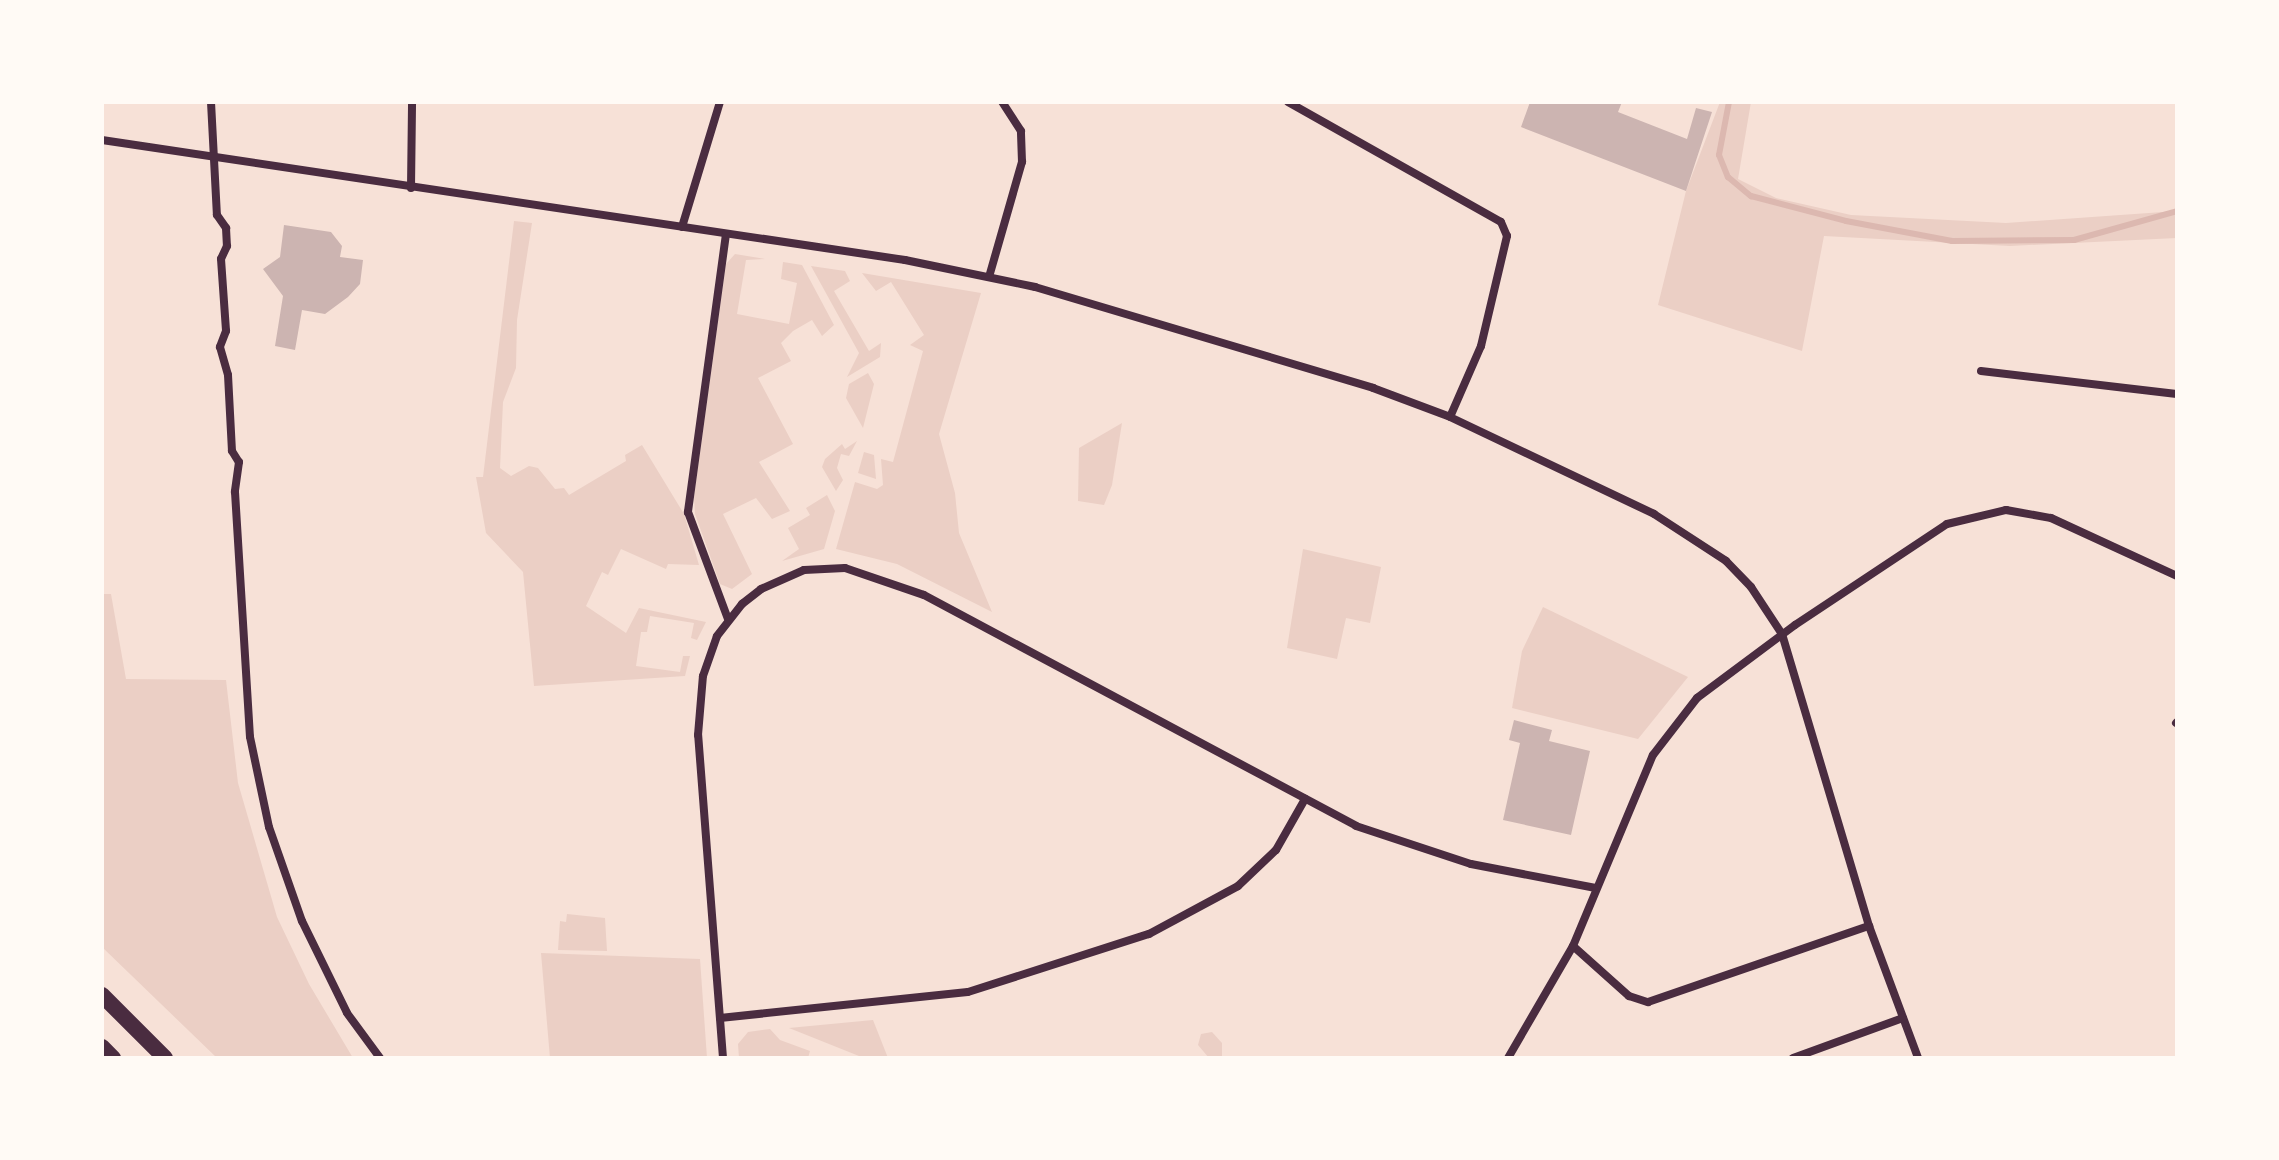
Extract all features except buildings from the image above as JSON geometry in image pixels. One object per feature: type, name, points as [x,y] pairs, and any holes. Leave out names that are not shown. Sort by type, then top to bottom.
[{"type":"highway","points":[[102,995],[165,1058]]},
{"type":"highway","points":[[102,1047],[113,1058]]},
{"type":"street","points":[[211,102],[217,215],[226,228],[227,246],[221,259],[226,331],[220,347],[228,375],[232,451],[239,462],[235,492],[250,737],[269,827],[302,921],[347,1013],[380,1058]]},
{"type":"street","points":[[411,188],[412,102]]},
{"type":"street","points":[[682,227],[720,102]]},
{"type":"street","points":[[989,277],[1022,162],[1021,131],[1002,102]]},
{"type":"street","points":[[1288,102],[1501,222],[1507,236],[1481,346],[1450,417]]},
{"type":"street","points":[[102,140],[682,227],[989,277],[1099,304],[1337,375],[1450,417],[1581,477],[1699,541],[1751,587],[1782,634],[1869,926],[1918,1058]]},
{"type":"street","points":[[726,234],[688,512],[728,619]]},
{"type":"street","points":[[1981,371],[2177,394]]},
{"type":"street","points":[[1508,1058],[1573,946],[1639,783],[1672,729],[1697,698],[1782,634],[1947,524],[1983,513],[2006,510],[2051,518],[2177,576]]},
{"type":"street","points":[[723,1058],[698,715],[709,652],[728,619],[761,589],[804,570],[827,567],[873,575],[924,595],[1356,826],[1458,860],[1596,888]]},
{"type":"street","points":[[720,1018],[968,992],[1149,934],[1238,886],[1276,850],[1305,799]]},
{"type":"street","points":[[1573,946],[1629,996],[1648,1002],[1869,926]]},
{"type":"street","points":[[1793,1058],[1903,1018]]},
{"type":"shaded area","points":[[1720,102],[1751,102],[1738,179],[1776,198],[1851,215],[2006,223],[2177,211],[2177,238],[2010,246],[1824,236],[1802,351],[1658,305],[1686,191]]},
{"type":"shaded area","points":[[514,221],[532,223],[517,320],[516,368],[503,402],[500,468],[511,476],[529,466],[538,468],[555,489],[564,488],[569,495],[626,461],[625,455],[642,445],[684,514],[699,565],[668,564],[666,569],[621,549],[608,575],[602,572],[586,606],[626,633],[639,608],[706,622],[697,640],[691,638],[694,623],[650,616],[647,632],[641,632],[636,666],[680,672],[683,656],[690,656],[685,676],[534,686],[523,572],[486,533],[476,477],[483,477]]},
{"type":"shaded area","points":[[735,254],[765,259],[746,260],[737,314],[789,324],[797,283],[781,279],[783,262],[802,265],[834,325],[822,336],[812,320],[793,331],[781,343],[791,361],[758,378],[793,444],[759,462],[790,511],[772,519],[756,498],[723,514],[752,574],[732,589],[720,584],[695,514],[694,497],[726,264]]},
{"type":"shaded area","points":[[811,266],[845,271],[850,281],[834,291],[869,351],[881,343],[880,357],[847,377],[859,353]]},
{"type":"shaded area","points":[[862,273],[981,293],[939,434],[955,493],[959,533],[992,612],[897,564],[836,549],[855,482],[877,489],[883,485],[881,459],[893,462],[923,351],[910,345],[924,335],[891,282],[876,291]]},
{"type":"shaded area","points":[[868,373],[874,384],[863,428],[846,398],[849,384]]},
{"type":"shaded area","points":[[1122,423],[1112,485],[1104,505],[1078,501],[1079,448]]},
{"type":"shaded area","points":[[857,441],[849,456],[841,454],[837,468],[843,480],[836,491],[822,467],[825,459],[842,444],[845,449]]},
{"type":"shaded area","points":[[864,452],[874,455],[876,479],[858,473]]},
{"type":"shaded area","points":[[827,495],[835,511],[824,549],[782,561],[799,549],[788,528],[810,515],[806,508]]},
{"type":"shaded area","points":[[1303,549],[1381,567],[1370,623],[1346,618],[1337,659],[1287,648]]},
{"type":"shaded area","points":[[102,594],[111,594],[126,679],[226,680],[238,783],[277,917],[309,984],[353,1058],[217,1058],[102,947]]},
{"type":"shaded area","points":[[1543,607],[1688,677],[1638,739],[1512,708],[1522,651]]},
{"type":"shaded area","points":[[567,914],[605,918],[607,951],[558,950],[560,921],[566,922]]},
{"type":"shaded area","points":[[541,953],[700,959],[707,1058],[550,1058]]},
{"type":"shaded area","points":[[873,1020],[888,1058],[864,1058],[789,1028]]},
{"type":"shaded area","points":[[770,1029],[780,1040],[810,1051],[808,1058],[739,1058],[738,1044],[748,1032]]},
{"type":"shaded area","points":[[1212,1032],[1222,1043],[1222,1058],[1209,1058],[1198,1045],[1201,1034]]},
{"type":"waterway","points":[[1729,102],[1719,155],[1728,177],[1751,196],[1846,221],[1952,241],[2074,240],[2177,211]]}]
